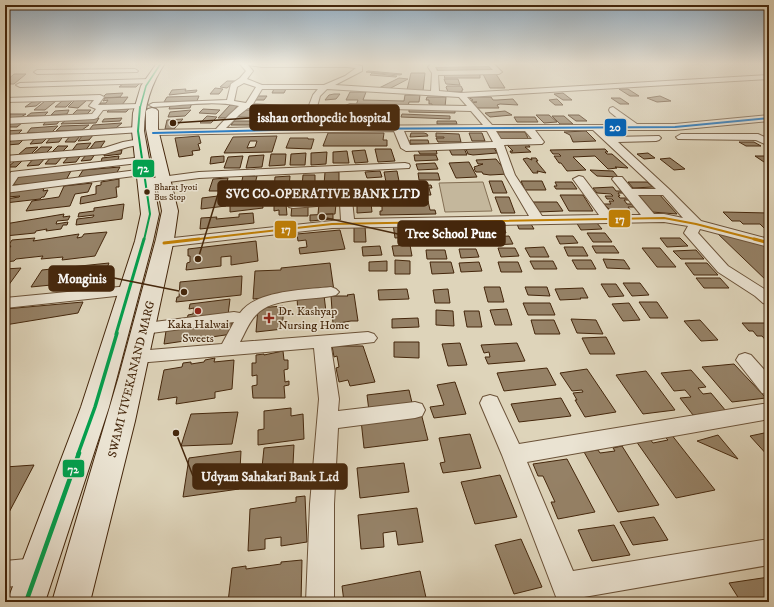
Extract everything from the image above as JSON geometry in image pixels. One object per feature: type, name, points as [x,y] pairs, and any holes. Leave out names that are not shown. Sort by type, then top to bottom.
[{"type":"main road","name":"SWAMI VIVEKANAND MARG","points":[[26,602],[94,407],[129,291],[150,214],[146,105],[144,91]]},
{"type":"main road","name":"SWAMI VIVEKANAND MARG","points":[[71,602],[92,530],[137,357],[170,212],[147,157]]},
{"type":"street","points":[[221,113],[230,102],[233,91]]},
{"type":"street","points":[[218,132],[227,124],[239,109],[248,106],[257,91]]},
{"type":"street","points":[[310,129],[310,114],[316,96],[320,91]]},
{"type":"street","points":[[404,91],[435,93],[448,91]]},
{"type":"street","points":[[467,91],[472,109],[490,128],[510,175],[537,219]]},
{"type":"street","points":[[5,100],[100,97],[93,106],[101,108],[202,102],[230,102],[248,106],[268,107],[310,114],[386,119]]},
{"type":"street","points":[[350,106],[472,109]]},
{"type":"street","points":[[5,121],[94,116],[101,108]]},
{"type":"street","points":[[613,110],[634,127]]},
{"type":"street","points":[[398,129],[406,148],[462,128],[690,126],[769,118]]},
{"type":"street","points":[[724,123],[769,143]]},
{"type":"street","points":[[690,126],[709,136]]},
{"type":"street","points":[[462,128],[469,146]]},
{"type":"street","points":[[5,189],[147,157],[218,132],[310,129],[398,129],[469,146],[539,142],[528,128]]},
{"type":"street","points":[[596,128],[666,192],[696,224]]},
{"type":"street","points":[[8,159],[33,136]]},
{"type":"street","points":[[5,138],[33,136],[147,157],[405,166]]},
{"type":"street","points":[[609,140],[709,136],[769,137]]},
{"type":"street","points":[[411,138],[433,138]]},
{"type":"street","points":[[8,159],[105,151],[126,144],[147,157]]},
{"type":"street","points":[[406,152],[406,178]]},
{"type":"street","points":[[579,179],[608,219]]},
{"type":"street","points":[[618,179],[652,219]]},
{"type":"street","points":[[629,192],[666,192]]},
{"type":"street","points":[[293,204],[346,200],[348,223]]},
{"type":"street","points":[[164,243],[348,223],[664,218],[696,224],[769,243]]},
{"type":"street","points":[[696,224],[691,233],[723,269],[761,293],[769,300]]},
{"type":"street","points":[[5,303],[129,291]]},
{"type":"street","points":[[228,349],[250,311],[260,304],[276,300],[331,292]]},
{"type":"street","points":[[144,328],[234,317]]},
{"type":"street","points":[[137,357],[368,338]]},
{"type":"street","points":[[320,602],[322,504],[329,399],[322,342]]},
{"type":"street","points":[[745,360],[769,388]]},
{"type":"street","points":[[490,403],[513,455],[569,594],[769,552]]},
{"type":"street","points":[[328,421],[415,410]]},
{"type":"street","points":[[513,455],[769,411]]},
{"type":"street","points":[[5,574],[37,571]]},
{"type":"shaded area","points":[[483,182],[492,211],[445,212],[439,183]]},
{"type":"building","points":[[171,91],[196,91],[196,92],[169,95]]},
{"type":"building","points":[[212,91],[221,91],[219,94],[210,94]]},
{"type":"building","points":[[273,91],[285,91],[284,93],[272,93]]},
{"type":"building","points":[[623,91],[632,91],[639,96],[630,96]]},
{"type":"building","points":[[350,92],[366,92],[363,100],[404,101],[405,95],[420,95],[419,102],[409,102],[408,106],[356,105],[358,100],[346,100]]},
{"type":"building","points":[[123,93],[120,97],[102,98],[106,94]]},
{"type":"building","points":[[563,93],[572,100],[563,100],[554,94]]},
{"type":"building","points":[[340,94],[336,99],[325,100],[329,95]]},
{"type":"building","points":[[199,96],[197,101],[164,102],[167,97]]},
{"type":"building","points":[[258,96],[267,96],[264,100],[255,100]]},
{"type":"building","points":[[660,96],[671,101],[657,102],[647,98]]},
{"type":"building","points":[[128,97],[122,105],[98,106],[101,103],[106,103],[108,100],[103,101],[105,98]]},
{"type":"building","points":[[427,97],[446,97],[445,107],[432,106],[432,104],[429,104],[429,100],[426,100]]},
{"type":"building","points":[[468,97],[491,97],[493,100],[513,99],[518,105],[500,104],[497,105],[499,108],[474,108],[471,103],[477,102],[471,102],[470,101],[473,100]]},
{"type":"building","points":[[611,98],[620,98],[629,104],[620,104]]},
{"type":"building","points":[[557,99],[563,105],[555,105],[549,100]]},
{"type":"building","points":[[73,100],[66,107],[55,107],[62,101]]},
{"type":"building","points":[[75,100],[87,100],[78,108],[68,107]]},
{"type":"building","points":[[42,101],[36,106],[25,107],[32,102]]},
{"type":"building","points":[[45,101],[56,101],[45,110],[34,110]]},
{"type":"building","points":[[192,103],[190,108],[169,109],[171,104]]},
{"type":"building","points":[[230,105],[238,105],[228,118],[218,118]]},
{"type":"building","points":[[409,108],[455,109],[455,113],[409,112]]},
{"type":"building","points":[[110,109],[129,109],[126,112],[107,112]]},
{"type":"building","points":[[203,109],[220,110],[216,114],[199,113]]},
{"type":"building","points":[[69,110],[67,114],[51,115],[55,111]]},
{"type":"building","points":[[77,110],[91,110],[87,114],[72,115]]},
{"type":"building","points":[[191,110],[185,116],[168,117],[170,112]]},
{"type":"building","points":[[244,110],[274,110],[269,118],[238,117]]},
{"type":"building","points":[[505,111],[512,115],[490,117],[485,113]]},
{"type":"building","points":[[48,112],[44,116],[27,116],[31,113]]},
{"type":"building","points":[[10,114],[26,114],[21,117],[5,118]]},
{"type":"building","points":[[402,114],[450,116],[450,119],[401,117]]},
{"type":"building","points":[[536,115],[549,115],[557,122],[544,123]]},
{"type":"building","points":[[568,115],[579,115],[587,121],[576,121]]},
{"type":"building","points":[[207,116],[217,117],[211,123],[200,123]]},
{"type":"building","points":[[552,116],[564,116],[573,124],[560,124]]},
{"type":"building","points":[[514,117],[535,117],[538,122],[517,122]]},
{"type":"building","points":[[99,118],[96,123],[61,124],[66,120]]},
{"type":"building","points":[[122,118],[120,121],[102,122],[104,119]]},
{"type":"building","points":[[61,119],[57,124],[43,125],[47,120]]},
{"type":"building","points":[[183,119],[174,129],[165,129],[167,120]]},
{"type":"building","points":[[234,121],[272,121],[270,125],[231,125]]},
{"type":"building","points":[[437,121],[456,121],[457,124],[437,124]]},
{"type":"building","points":[[8,122],[23,122],[17,127],[5,127]]},
{"type":"building","points":[[122,123],[116,128],[89,130],[93,125]]},
{"type":"building","points":[[89,125],[82,130],[56,131],[61,126]]},
{"type":"building","points":[[58,126],[52,132],[27,133],[31,128]]},
{"type":"building","points":[[22,130],[18,134],[5,135],[5,131]]},
{"type":"building","points":[[586,131],[596,141],[573,142],[570,135],[564,132]]},
{"type":"building","points":[[497,132],[525,132],[529,140],[501,140]]},
{"type":"building","points":[[328,133],[384,133],[383,140],[387,140],[387,146],[323,146]]},
{"type":"building","points":[[411,133],[424,133],[428,136],[410,137]]},
{"type":"building","points":[[436,133],[459,134],[461,142],[438,142],[436,138],[444,137],[436,137]]},
{"type":"building","points":[[469,133],[482,133],[485,141],[472,141]]},
{"type":"building","points":[[94,134],[89,140],[78,141],[83,135]]},
{"type":"building","points":[[64,135],[59,142],[46,143],[52,136]]},
{"type":"building","points":[[71,135],[81,135],[75,142],[65,142]]},
{"type":"building","points":[[199,136],[201,143],[198,144],[200,150],[192,151],[193,155],[179,157],[175,138]]},
{"type":"building","points":[[277,136],[272,152],[224,153],[233,137]],"holes":[[[250,141],[257,141],[255,147],[247,148]]]},
{"type":"building","points":[[36,137],[48,137],[42,143],[30,144]]},
{"type":"building","points":[[14,138],[25,138],[19,144],[7,145]]},
{"type":"building","points":[[290,138],[314,139],[311,149],[286,148]]},
{"type":"building","points":[[410,140],[428,140],[429,144],[410,144]]},
{"type":"building","points":[[105,141],[99,150],[89,150],[95,142]]},
{"type":"building","points":[[739,142],[754,142],[761,146],[746,146]]},
{"type":"building","points":[[91,143],[85,151],[71,152],[77,144]]},
{"type":"building","points":[[528,144],[530,147],[525,147],[531,152],[511,153],[510,151],[513,151],[507,145]]},
{"type":"building","points":[[58,146],[68,146],[62,152],[51,153]]},
{"type":"building","points":[[38,147],[31,154],[18,155],[26,148]]},
{"type":"building","points":[[41,147],[52,147],[45,154],[33,154]]},
{"type":"building","points":[[488,147],[494,148],[497,153],[473,155],[468,154],[466,149]]},
{"type":"building","points":[[464,148],[467,155],[452,155],[449,149]]},
{"type":"building","points":[[375,149],[391,149],[395,161],[378,162]]},
{"type":"building","points":[[417,149],[436,149],[437,154],[420,154]]},
{"type":"building","points":[[605,149],[608,152],[605,152],[607,154],[612,154],[628,168],[615,167],[617,168],[608,169],[595,156],[573,157],[586,170],[567,171],[554,156],[561,156],[559,154],[553,154],[550,150]]},
{"type":"building","points":[[122,150],[121,154],[104,156],[105,152]]},
{"type":"building","points":[[365,150],[368,162],[355,163],[352,151]]},
{"type":"building","points":[[347,151],[349,163],[333,163],[333,152]]},
{"type":"building","points":[[327,152],[326,164],[311,165],[311,153]]},
{"type":"building","points":[[306,153],[305,165],[290,165],[291,154]]},
{"type":"building","points":[[648,153],[655,158],[644,159],[637,154]]},
{"type":"building","points":[[95,154],[91,160],[81,161],[86,155]]},
{"type":"building","points":[[271,154],[286,154],[285,165],[269,166]]},
{"type":"building","points":[[81,155],[76,162],[63,163],[69,156]]},
{"type":"building","points":[[264,155],[262,167],[246,168],[249,156]]},
{"type":"building","points":[[414,155],[436,155],[438,160],[415,161]]},
{"type":"building","points":[[119,156],[118,160],[101,162],[102,158]]},
{"type":"building","points":[[224,156],[224,162],[210,164],[211,157]]},
{"type":"building","points":[[243,156],[240,168],[224,168],[228,157]]},
{"type":"building","points":[[755,156],[767,156],[769,157],[769,162],[764,162]]},
{"type":"building","points":[[46,157],[39,165],[27,166],[34,158]]},
{"type":"building","points":[[51,157],[62,157],[56,164],[45,164]]},
{"type":"building","points":[[527,158],[532,160],[531,158],[536,158],[538,161],[536,161],[546,173],[537,171],[538,173],[533,173],[523,159]]},
{"type":"building","points":[[670,158],[685,169],[674,170],[660,159]]},
{"type":"building","points":[[24,159],[16,167],[8,167],[16,160]]},
{"type":"building","points":[[496,159],[508,174],[483,174],[482,172],[476,172],[474,169],[474,167],[483,164],[478,164],[476,160]]},
{"type":"building","points":[[469,162],[477,177],[456,178],[449,163]]},
{"type":"building","points":[[435,163],[438,169],[418,170],[416,164]]},
{"type":"building","points":[[120,167],[116,174],[78,178],[83,170]]},
{"type":"building","points":[[590,170],[613,171],[618,177],[597,176]]},
{"type":"building","points":[[71,171],[66,180],[13,185],[19,176]]},
{"type":"building","points":[[380,171],[382,177],[367,178],[365,172]]},
{"type":"building","points":[[397,171],[399,181],[386,182],[384,172]]},
{"type":"building","points":[[325,172],[339,172],[339,184],[324,185]]},
{"type":"building","points":[[418,173],[438,173],[440,180],[419,180]]},
{"type":"building","points":[[303,175],[315,175],[315,185],[302,186]]},
{"type":"building","points":[[243,176],[257,176],[254,188],[240,189]]},
{"type":"building","points":[[290,176],[289,188],[274,189],[275,177]]},
{"type":"building","points":[[228,178],[225,191],[209,191],[213,179]]},
{"type":"building","points":[[119,179],[119,187],[116,187],[117,197],[80,204],[81,197],[96,194],[96,186],[101,185],[101,182]]},
{"type":"building","points":[[489,181],[502,181],[507,193],[493,193]]},
{"type":"building","points":[[521,181],[542,181],[546,190],[525,190]]},
{"type":"building","points":[[555,182],[572,182],[577,189],[556,189],[554,186],[557,186]]},
{"type":"building","points":[[628,182],[647,182],[653,187],[633,188]]},
{"type":"building","points":[[92,183],[88,192],[75,194],[70,206],[26,211],[32,201],[59,197],[64,186]]},
{"type":"building","points":[[431,185],[432,188],[429,188],[431,195],[418,195],[417,192],[395,193],[396,196],[380,197],[379,194],[382,194],[382,190],[379,190],[378,188]]},
{"type":"building","points":[[613,187],[616,191],[622,191],[624,193],[618,193],[620,198],[627,198],[629,200],[624,200],[627,204],[634,204],[636,207],[628,207],[630,210],[610,210],[604,204],[611,204],[609,201],[614,201],[612,199],[607,199],[605,196],[613,196],[611,194],[597,193],[593,188]]},
{"type":"building","points":[[44,188],[43,191],[48,190],[44,197],[40,199],[5,203],[6,199],[20,196],[7,197],[10,192]]},
{"type":"building","points":[[659,194],[677,214],[652,212],[637,196]]},
{"type":"building","points":[[226,195],[226,206],[201,209],[202,198]]},
{"type":"building","points":[[560,195],[583,195],[593,211],[569,211]]},
{"type":"building","points":[[262,196],[263,208],[230,212],[230,200]]},
{"type":"building","points":[[495,197],[509,197],[515,213],[501,213]]},
{"type":"building","points":[[386,201],[386,203],[428,201],[430,210],[435,210],[436,214],[380,215],[382,206],[380,206],[379,202]]},
{"type":"building","points":[[533,202],[557,202],[563,211],[538,212]]},
{"type":"building","points":[[357,203],[371,203],[372,212],[357,213]]},
{"type":"building","points":[[124,204],[122,219],[76,225],[77,219],[93,217],[94,215],[78,217],[79,213],[94,211],[94,208]]},
{"type":"building","points":[[286,204],[287,215],[279,215],[279,210],[274,211],[274,205]]},
{"type":"building","points":[[308,204],[308,216],[291,216],[292,205]]},
{"type":"building","points":[[319,204],[336,204],[335,214],[318,214]]},
{"type":"building","points":[[723,212],[769,213],[769,231],[767,231],[760,224],[743,224],[740,221],[732,221]]},
{"type":"building","points":[[253,213],[254,223],[200,229],[201,218],[217,217],[216,219],[239,217],[239,214]]},
{"type":"building","points":[[64,214],[63,217],[70,216],[68,220],[57,221],[56,224],[68,222],[67,225],[63,225],[61,229],[46,231],[47,229],[36,231],[35,233],[5,236],[5,224]]},
{"type":"building","points":[[333,214],[333,219],[310,221],[310,215]]},
{"type":"building","points":[[576,222],[596,222],[602,229],[581,230]]},
{"type":"building","points":[[393,224],[407,224],[410,237],[395,238]]},
{"type":"building","points":[[517,224],[531,224],[534,229],[519,229]]},
{"type":"building","points":[[488,225],[503,225],[506,233],[490,233]]},
{"type":"building","points":[[365,226],[366,242],[354,242],[354,227]]},
{"type":"building","points":[[340,230],[345,249],[300,254],[299,248],[307,247],[306,240],[298,241],[297,234]]},
{"type":"building","points":[[107,232],[95,256],[62,260],[63,257],[41,259],[43,256],[16,259],[14,261],[5,262],[5,254],[11,246],[8,246],[12,240],[35,238],[33,241],[79,234],[77,238],[82,237],[84,234]]},
{"type":"building","points":[[716,232],[769,246],[769,283]]},
{"type":"building","points":[[587,233],[605,233],[612,242],[593,242]]},
{"type":"building","points":[[509,236],[513,244],[492,245],[489,237]]},
{"type":"building","points":[[556,236],[573,236],[578,243],[560,244]]},
{"type":"building","points":[[660,238],[680,238],[688,246],[667,247]]},
{"type":"building","points":[[256,241],[258,261],[231,265],[231,256],[221,257],[221,266],[186,270],[187,263],[190,262],[188,249]]},
{"type":"building","points":[[410,245],[412,256],[394,256],[392,246]]},
{"type":"building","points":[[380,246],[382,255],[363,256],[362,247]]},
{"type":"building","points":[[592,246],[614,246],[619,253],[596,253]]},
{"type":"building","points":[[544,247],[549,257],[530,257],[525,248]]},
{"type":"building","points":[[564,247],[583,247],[588,256],[568,256]]},
{"type":"building","points":[[498,248],[515,248],[519,256],[501,257]]},
{"type":"building","points":[[642,248],[660,248],[676,267],[657,267]]},
{"type":"building","points":[[459,249],[476,249],[479,257],[461,258]]},
{"type":"building","points":[[426,250],[445,250],[447,259],[427,259]]},
{"type":"building","points":[[696,250],[704,259],[681,259],[673,251]]},
{"type":"building","points":[[603,259],[624,260],[630,269],[607,268]]},
{"type":"building","points":[[395,260],[410,261],[410,274],[395,274]]},
{"type":"building","points":[[572,260],[591,260],[596,269],[577,269]]},
{"type":"building","points":[[387,261],[387,271],[369,271],[369,262]]},
{"type":"building","points":[[530,261],[553,261],[557,269],[534,269]]},
{"type":"building","points":[[430,262],[451,262],[454,273],[432,274]]},
{"type":"building","points":[[479,262],[482,271],[461,272],[459,263]]},
{"type":"building","points":[[498,262],[518,262],[522,272],[501,272]]},
{"type":"building","points":[[109,263],[102,280],[31,287],[42,270]]},
{"type":"building","points":[[330,263],[334,291],[253,299],[255,271],[281,270],[281,268]]},
{"type":"building","points":[[685,263],[707,263],[718,275],[694,275]]},
{"type":"building","points":[[21,268],[8,286],[5,286],[5,269]]},
{"type":"building","points":[[242,276],[241,295],[176,302],[177,297],[179,297],[180,282]]},
{"type":"building","points":[[696,278],[720,278],[729,288],[704,288]]},
{"type":"building","points":[[623,283],[640,283],[649,295],[632,296]]},
{"type":"building","points":[[601,284],[616,284],[624,296],[609,297]]},
{"type":"building","points":[[484,287],[500,287],[504,302],[488,302]]},
{"type":"building","points":[[525,287],[547,287],[550,296],[528,295]]},
{"type":"building","points":[[583,288],[588,298],[560,300],[555,289]]},
{"type":"building","points":[[407,289],[409,299],[379,300],[378,290]]},
{"type":"building","points":[[448,289],[450,303],[435,303],[433,290]]},
{"type":"building","points":[[354,294],[358,321],[333,324],[331,296],[348,296],[347,295]]},
{"type":"building","points":[[324,295],[326,312],[298,314],[297,297]]},
{"type":"building","points":[[230,299],[228,315],[187,320],[188,315],[193,314],[194,308],[189,309],[190,304]]},
{"type":"building","points":[[83,302],[78,313],[5,325],[5,309]]},
{"type":"building","points":[[639,302],[657,302],[668,318],[650,318]]},
{"type":"building","points":[[523,303],[550,303],[555,315],[528,315]]},
{"type":"building","points":[[629,303],[640,320],[623,321],[612,304]]},
{"type":"building","points":[[283,306],[283,329],[256,332],[258,308]]},
{"type":"building","points":[[507,309],[512,325],[495,325],[490,310]]},
{"type":"building","points":[[436,310],[453,311],[454,326],[436,325]]},
{"type":"building","points":[[464,311],[479,311],[482,327],[467,327]]},
{"type":"building","points":[[418,318],[419,327],[392,328],[392,319]]},
{"type":"building","points":[[571,319],[596,320],[603,334],[577,333]]},
{"type":"building","points":[[531,320],[554,320],[560,334],[535,334]]},
{"type":"building","points":[[700,320],[718,340],[701,341],[684,321]]},
{"type":"building","points":[[232,321],[232,334],[164,344],[166,331]]},
{"type":"building","points":[[742,323],[769,323],[769,344],[762,336],[757,336],[753,331],[749,331]]},
{"type":"building","points":[[606,337],[615,354],[590,354],[582,338]]},
{"type":"building","points":[[394,342],[419,342],[419,358],[394,357]]},
{"type":"building","points":[[460,343],[467,365],[448,366],[442,344]]},
{"type":"building","points":[[517,343],[525,361],[488,364],[485,357],[490,357],[489,352],[484,353],[481,345]]},
{"type":"building","points":[[332,346],[363,346],[375,382],[350,386],[348,380],[339,382],[336,368],[339,367],[337,356],[334,357]]},
{"type":"building","points":[[283,351],[284,360],[288,360],[288,369],[284,370],[285,382],[289,381],[289,385],[284,386],[285,398],[253,398],[252,386],[257,385],[257,375],[252,376],[252,363],[256,363],[256,355]]},
{"type":"building","points":[[215,358],[214,362],[234,360],[232,389],[215,392],[215,398],[176,404],[177,397],[158,400],[164,370],[182,367],[183,363],[191,362],[191,364],[204,362],[205,360]]},
{"type":"building","points":[[734,364],[766,398],[732,402],[702,367]]},
{"type":"building","points":[[547,368],[556,385],[504,391],[497,373]]},
{"type":"building","points":[[587,369],[616,412],[585,417],[575,400],[577,400],[573,393],[583,392],[582,390],[572,391],[560,373]]},
{"type":"building","points":[[691,370],[706,387],[698,388],[703,394],[711,393],[726,411],[693,415],[680,398],[691,397],[685,390],[674,391],[661,373]]},
{"type":"building","points":[[646,371],[675,410],[643,414],[616,375]]},
{"type":"building","points":[[455,382],[466,414],[434,418],[430,407],[444,405],[437,385]]},
{"type":"building","points":[[409,390],[413,407],[369,411],[367,395]]},
{"type":"building","points":[[561,398],[571,416],[519,422],[511,404]]},
{"type":"building","points":[[291,408],[291,416],[303,414],[304,439],[258,445],[258,430],[264,429],[264,411]]},
{"type":"building","points":[[238,412],[232,444],[181,446],[191,414]]},
{"type":"building","points":[[421,413],[428,440],[364,448],[361,420]]},
{"type":"building","points":[[769,432],[769,457],[750,436]]},
{"type":"building","points":[[470,434],[481,468],[443,473],[440,463],[445,462],[439,438]]},
{"type":"building","points":[[671,434],[715,490],[676,498],[636,441],[649,438],[653,443],[668,440],[664,436]]},
{"type":"building","points":[[718,435],[738,459],[697,441]]},
{"type":"building","points":[[294,445],[292,484],[260,487],[264,448]]},
{"type":"building","points":[[622,446],[659,505],[618,512],[584,452],[598,450],[600,453],[615,451],[613,448]]},
{"type":"building","points":[[241,451],[239,489],[183,497],[189,458]]},
{"type":"building","points":[[567,459],[595,512],[558,519],[551,502],[555,502],[543,476],[538,476],[533,464]]},
{"type":"building","points":[[404,463],[409,492],[360,498],[357,468]]},
{"type":"building","points":[[34,465],[5,520],[5,467]]},
{"type":"building","points":[[500,475],[517,517],[475,524],[461,482]]},
{"type":"building","points":[[305,496],[307,542],[281,546],[281,537],[265,539],[265,549],[248,551],[250,509],[296,502],[296,497]]},
{"type":"building","points":[[417,508],[423,542],[398,545],[396,531],[383,533],[384,547],[361,549],[358,515]]},
{"type":"building","points":[[654,517],[668,540],[633,545],[620,522]]},
{"type":"building","points":[[614,525],[630,555],[592,561],[578,530]]},
{"type":"building","points":[[521,539],[542,587],[514,594],[495,545]]},
{"type":"building","points":[[302,560],[301,602],[228,602],[232,568],[246,566],[246,569],[281,564],[281,562]]},
{"type":"building","points":[[420,571],[427,602],[344,602],[342,586]]},
{"type":"building","points":[[769,577],[769,602],[741,602],[729,583]]},
{"type":"transit line","name":"72","points":[[26,602],[95,407],[144,241],[150,214],[138,122],[144,91]]},
{"type":"transit line","name":"20","points":[[153,133],[310,129],[675,127],[769,118]]},
{"type":"transit line","name":"17","points":[[164,243],[332,224],[664,218],[696,224],[769,243]]},
{"type":"place","name":"isshan orthopedic hospital","points":[[173,123]]},
{"type":"place","name":"Bharat Jyoti Bus Stop","points":[[147,192]]},
{"type":"place","name":"Tree School Pune","points":[[322,217]]},
{"type":"place","name":"SVC CO-OPERATIVE BANK LTD","points":[[198,259]]},
{"type":"place","name":"Monginis","points":[[184,292]]},
{"type":"place","name":"Kaka Halwai Sweets","points":[[198,311]]},
{"type":"place","name":"Dr. Kashyap Nursing Home","points":[[269,318]]},
{"type":"place","name":"Udyam Sahakari Bank Ltd","points":[[176,433]]}]
